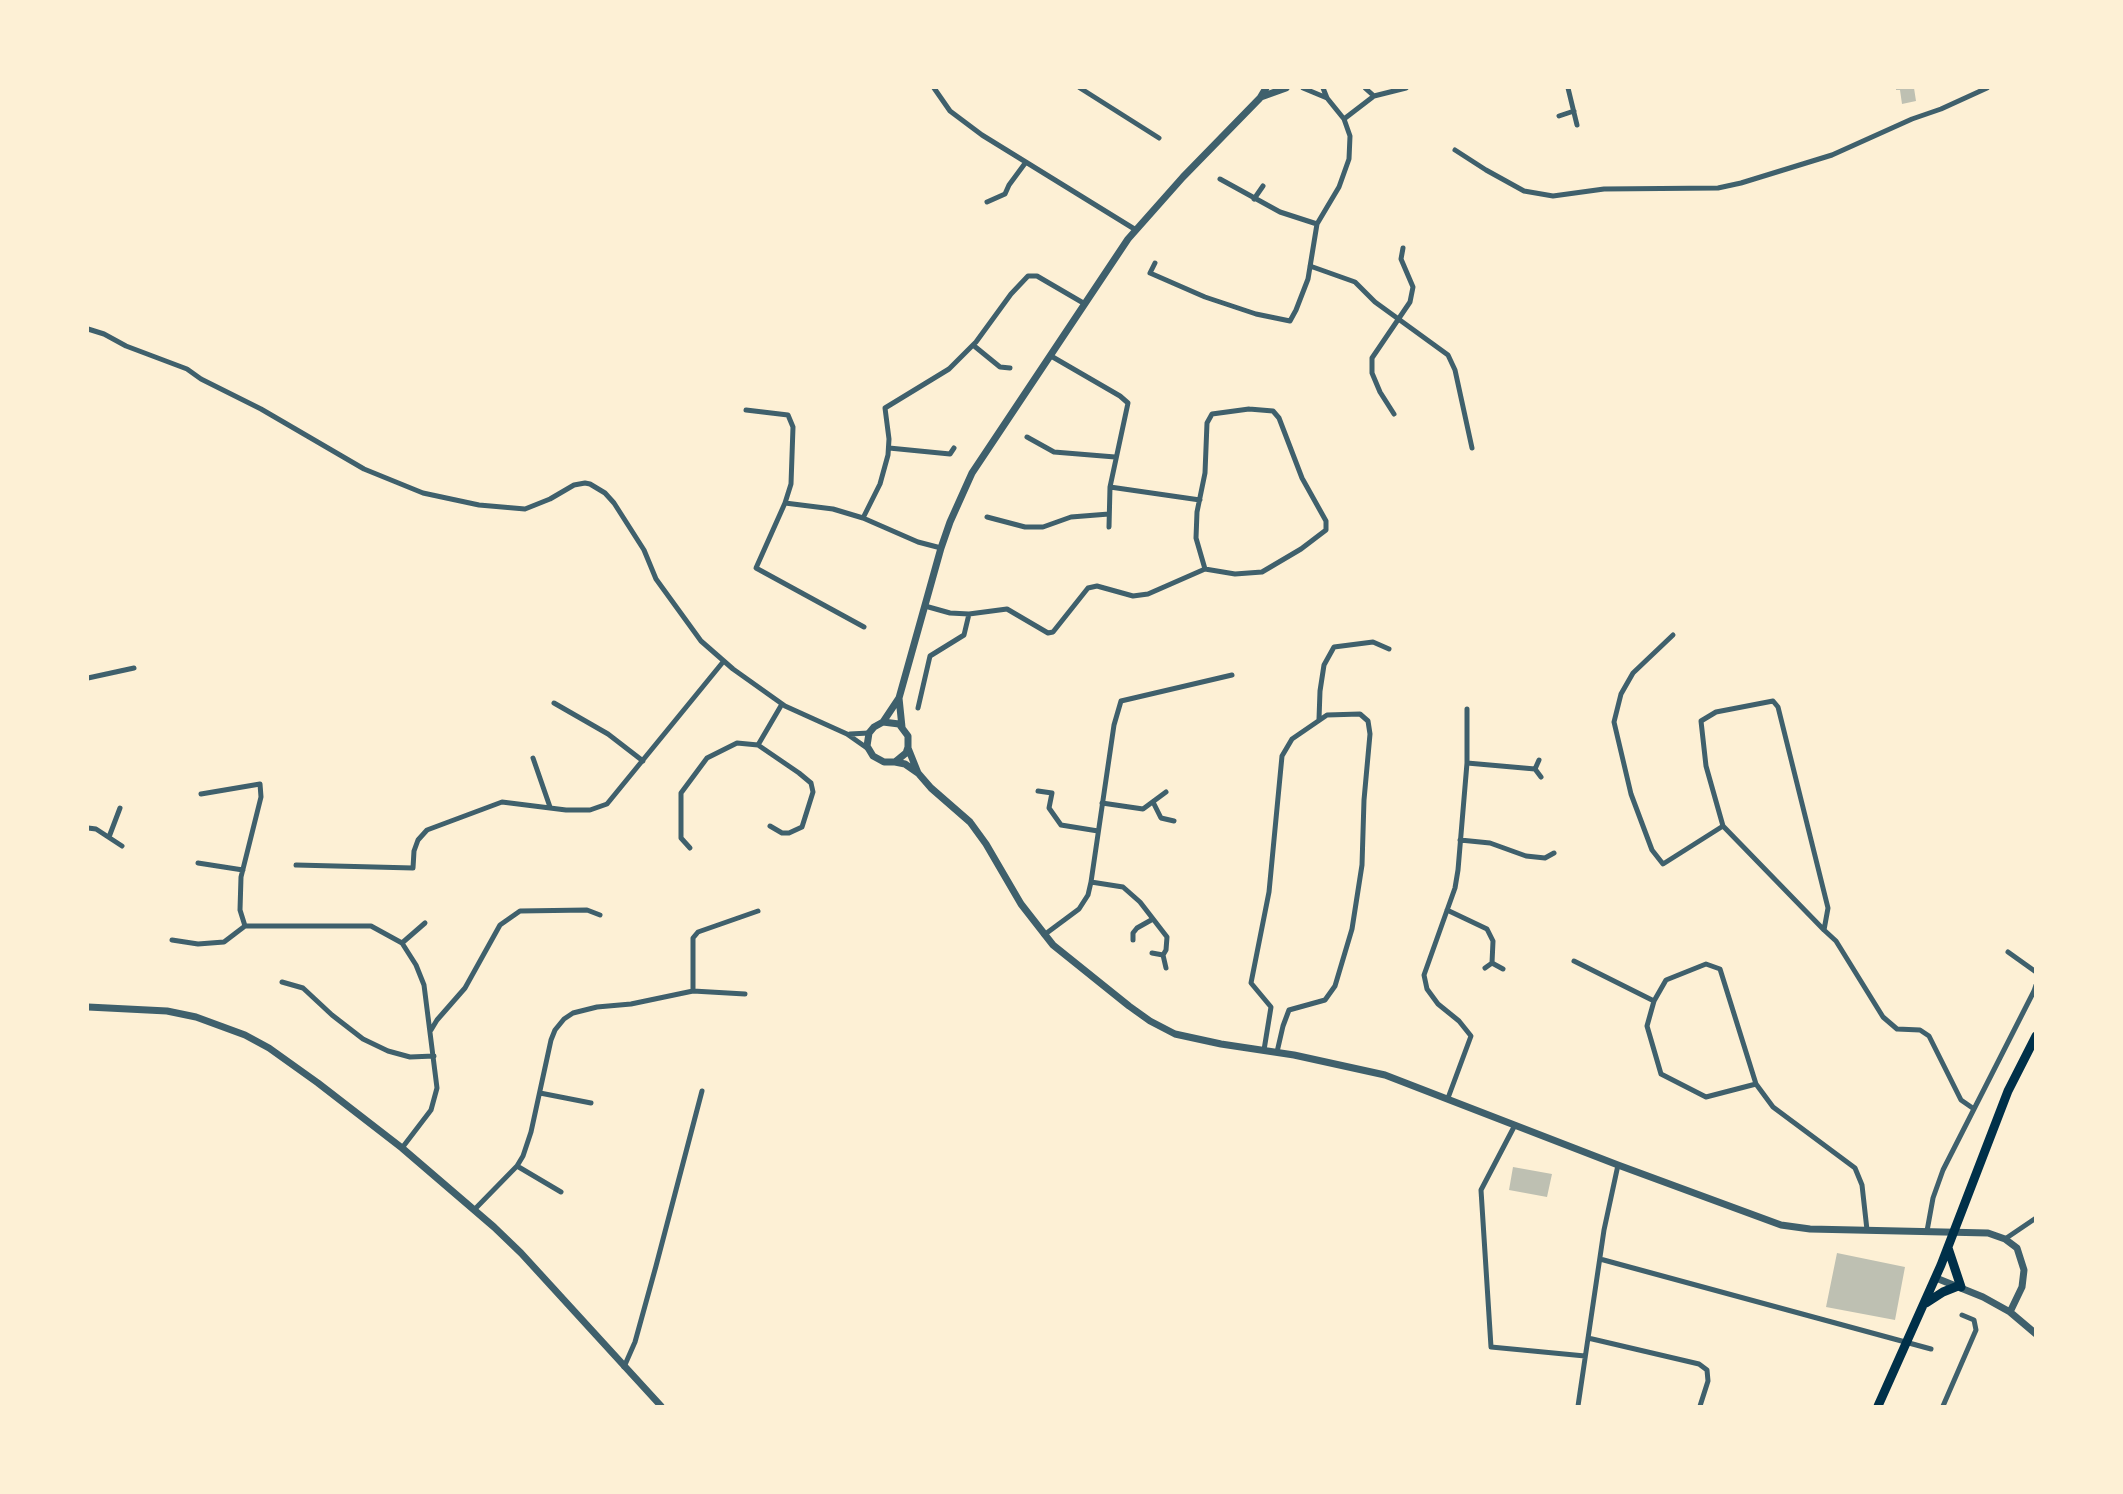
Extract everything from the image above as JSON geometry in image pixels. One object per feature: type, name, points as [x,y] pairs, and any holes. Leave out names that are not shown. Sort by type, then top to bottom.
[{"type":"highway","points":[[1924,1304],[1943,1292],[1959,1287],[1948,1261],[1948,1248],[2004,1100],[2035,1036]]},
{"type":"highway","points":[[1878,1406],[1936,1278],[1948,1261]]},
{"type":"street","points":[[934,88],[950,111],[982,135],[1136,230]]},
{"type":"street","points":[[1080,88],[1159,138]]},
{"type":"street","points":[[869,750],[869,733],[883,722],[899,698],[941,548],[972,473],[1128,239],[1183,177],[1261,98],[1266,88]]},
{"type":"street","points":[[1261,98],[1286,88]]},
{"type":"street","points":[[1303,88],[1327,98]]},
{"type":"street","points":[[1155,263],[1150,273],[1205,297],[1256,314],[1290,321],[1308,279],[1317,224],[1339,187],[1349,159],[1350,136],[1344,119],[1327,98],[1323,88]]},
{"type":"street","points":[[1365,88],[1374,96]]},
{"type":"street","points":[[1344,119],[1374,96],[1406,88]]},
{"type":"street","points":[[1568,88],[1577,125]]},
{"type":"street","points":[[1455,150],[1524,191],[1553,195],[1604,190],[1718,188],[1832,155],[1987,88]]},
{"type":"street","points":[[1559,116],[1574,111]]},
{"type":"street","points":[[987,202],[1005,194],[1026,162]]},
{"type":"street","points":[[1220,179],[1254,200],[1317,224]]},
{"type":"street","points":[[1254,200],[1263,186]]},
{"type":"street","points":[[1394,414],[1372,373],[1372,358],[1410,302],[1413,287],[1401,259],[1403,248]]},
{"type":"street","points":[[1310,266],[1354,282],[1375,302],[1448,355],[1455,370],[1472,448]]},
{"type":"street","points":[[863,518],[880,484],[890,439],[885,408],[949,369],[973,345],[1028,276],[1037,276],[1085,304]]},
{"type":"street","points":[[88,329],[187,369],[384,479],[423,493],[478,505],[526,509],[574,485],[590,484],[604,493],[634,532],[656,579],[675,607],[701,641],[723,662],[782,704],[847,734],[878,760],[905,764],[918,773],[970,822],[1021,904],[1044,935],[1070,959],[1150,1021],[1175,1034],[1373,1071],[1781,1225],[1988,1233],[2006,1239],[2017,1248],[2024,1270],[2022,1287],[2010,1311]]},
{"type":"street","points":[[973,345],[1000,367],[1010,368]]},
{"type":"street","points":[[1051,356],[1128,403],[1110,487],[1109,527]]},
{"type":"street","points":[[925,606],[969,614],[1007,609],[1048,632],[1053,632],[1088,588],[1097,586],[1132,596],[1148,594],[1205,569],[1235,574],[1262,572],[1301,549],[1326,530],[1326,521],[1302,478],[1279,418],[1273,411],[1249,409],[1212,414],[1207,423],[1205,472],[1197,512],[1196,538],[1205,569]]},
{"type":"street","points":[[746,410],[788,415],[793,427],[791,484],[757,568],[864,627]]},
{"type":"street","points":[[1027,437],[1054,452],[1115,457]]},
{"type":"street","points":[[888,448],[950,454],[954,448]]},
{"type":"street","points":[[1110,487],[1200,500]]},
{"type":"street","points":[[785,503],[833,509],[941,548]]},
{"type":"street","points":[[987,517],[1025,527],[1043,527],[1072,517],[1094,513],[1109,514]]},
{"type":"street","points":[[918,708],[930,656],[964,635],[969,614]]},
{"type":"street","points":[[1673,635],[1633,673],[1621,694],[1614,722],[1631,794],[1652,850],[1663,864],[1723,826]]},
{"type":"street","points":[[1319,719],[1324,665],[1334,647],[1373,642],[1390,649]]},
{"type":"street","points":[[296,865],[414,868],[414,851],[418,840],[427,830],[502,802],[590,810],[607,804],[723,662]]},
{"type":"street","points":[[88,678],[134,668]]},
{"type":"street","points":[[1044,935],[1079,909],[1087,895],[1114,725],[1121,701],[1232,675]]},
{"type":"street","points":[[899,698],[902,727]]},
{"type":"street","points":[[1825,930],[1828,908],[1778,707],[1773,701],[1716,712],[1701,721],[1706,766],[1723,826],[1825,930],[1836,941],[1883,1017],[1898,1029],[1920,1030],[1929,1036],[1961,1100],[1974,1109]]},
{"type":"street","points":[[554,704],[608,734],[643,761]]},
{"type":"street","points":[[758,746],[782,704]]},
{"type":"street","points":[[1447,1098],[1471,1036],[1459,1021],[1438,1004],[1427,989],[1424,975],[1458,870],[1467,764],[1466,709]]},
{"type":"street","points":[[1264,1050],[1271,1007],[1251,983],[1269,892],[1282,756],[1292,739],[1319,719],[1327,715],[1360,713],[1365,717],[1370,734],[1362,865],[1352,929],[1335,986],[1325,1000],[1289,1010],[1277,1052]]},
{"type":"street","points":[[883,722],[895,722],[902,727],[908,736],[908,747],[918,773]]},
{"type":"street","points":[[847,734],[869,733]]},
{"type":"street","points":[[690,848],[681,838],[681,793],[707,758],[737,743],[758,746],[811,783],[813,792],[802,827],[789,834],[770,826]]},
{"type":"street","points":[[895,762],[908,747]]},
{"type":"street","points":[[533,758],[550,807]]},
{"type":"street","points":[[1535,769],[1539,760]]},
{"type":"street","points":[[1467,764],[1535,769],[1541,777]]},
{"type":"street","points":[[201,794],[260,784],[261,797],[243,870],[240,910],[245,926]]},
{"type":"street","points":[[1038,791],[1052,793],[1049,808],[1061,825],[1098,831]]},
{"type":"street","points":[[1102,803],[1143,809],[1166,792]]},
{"type":"street","points":[[1153,802],[1161,818],[1174,821]]},
{"type":"street","points":[[109,837],[120,808]]},
{"type":"street","points":[[88,828],[96,829],[122,846]]},
{"type":"street","points":[[1460,840],[1490,843],[1526,856],[1545,858],[1554,853]]},
{"type":"street","points":[[1545,858],[1548,867]]},
{"type":"street","points":[[198,863],[243,870]]},
{"type":"street","points":[[1091,882],[1123,887],[1140,902],[1167,937],[1163,956],[1167,968]]},
{"type":"street","points":[[430,1032],[465,988],[500,925],[520,911],[587,910],[600,915]]},
{"type":"street","points":[[1447,910],[1487,929],[1493,941],[1492,963]]},
{"type":"street","points":[[693,991],[693,938],[698,932],[758,911]]},
{"type":"street","points":[[1133,940],[1133,933],[1137,928],[1153,919]]},
{"type":"street","points":[[402,943],[425,923]]},
{"type":"street","points":[[172,940],[198,944],[224,942],[245,926],[371,926],[402,943],[416,965],[424,985],[437,1088],[431,1110],[402,1148]]},
{"type":"street","points":[[2008,952],[2035,972]]},
{"type":"street","points":[[1152,953],[1163,956]]},
{"type":"street","points":[[1574,961],[1654,1001]]},
{"type":"street","points":[[1485,968],[1492,963]]},
{"type":"street","points":[[1492,963],[1503,969]]},
{"type":"street","points":[[1756,1084],[1706,1097],[1661,1074],[1647,1027],[1654,1001],[1666,980],[1706,964],[1720,969],[1756,1084],[1773,1107],[1855,1168],[1863,1185],[1867,1230]]},
{"type":"street","points":[[282,982],[303,988],[332,1016],[363,1039],[388,1051],[410,1057],[433,1056]]},
{"type":"street","points":[[1927,1231],[1933,1198],[1943,1170],[2035,985]]},
{"type":"street","points":[[474,1210],[517,1166],[523,1156],[531,1132],[551,1040],[564,1020],[573,1013],[597,1007],[631,1004],[693,991],[746,993]]},
{"type":"street","points":[[88,1007],[167,1011],[196,1017],[245,1035],[269,1048],[402,1148],[474,1210],[521,1253],[661,1406]]},
{"type":"street","points":[[624,1367],[635,1342],[702,1091]]},
{"type":"street","points":[[540,1093],[591,1103]]},
{"type":"street","points":[[1515,1125],[1481,1190],[1491,1347],[1585,1356]]},
{"type":"street","points":[[1578,1406],[1600,1259],[1618,1165]]},
{"type":"street","points":[[517,1166],[561,1192]]},
{"type":"street","points":[[2006,1239],[2035,1218]]},
{"type":"street","points":[[1600,1259],[1931,1349]]},
{"type":"street","points":[[1936,1278],[2010,1311],[2035,1335]]},
{"type":"street","points":[[1943,1406],[1976,1330],[1974,1320],[1962,1315]]},
{"type":"street","points":[[1588,1338],[1699,1364],[1707,1370],[1709,1381],[1700,1406]]},
{"type":"building","points":[[1896,88],[1914,88],[1916,101],[1902,104],[1900,90]]},
{"type":"building","points":[[1513,1167],[1552,1174],[1547,1197],[1509,1190]]},
{"type":"building","points":[[1837,1253],[1905,1267],[1895,1320],[1826,1307]]}]
